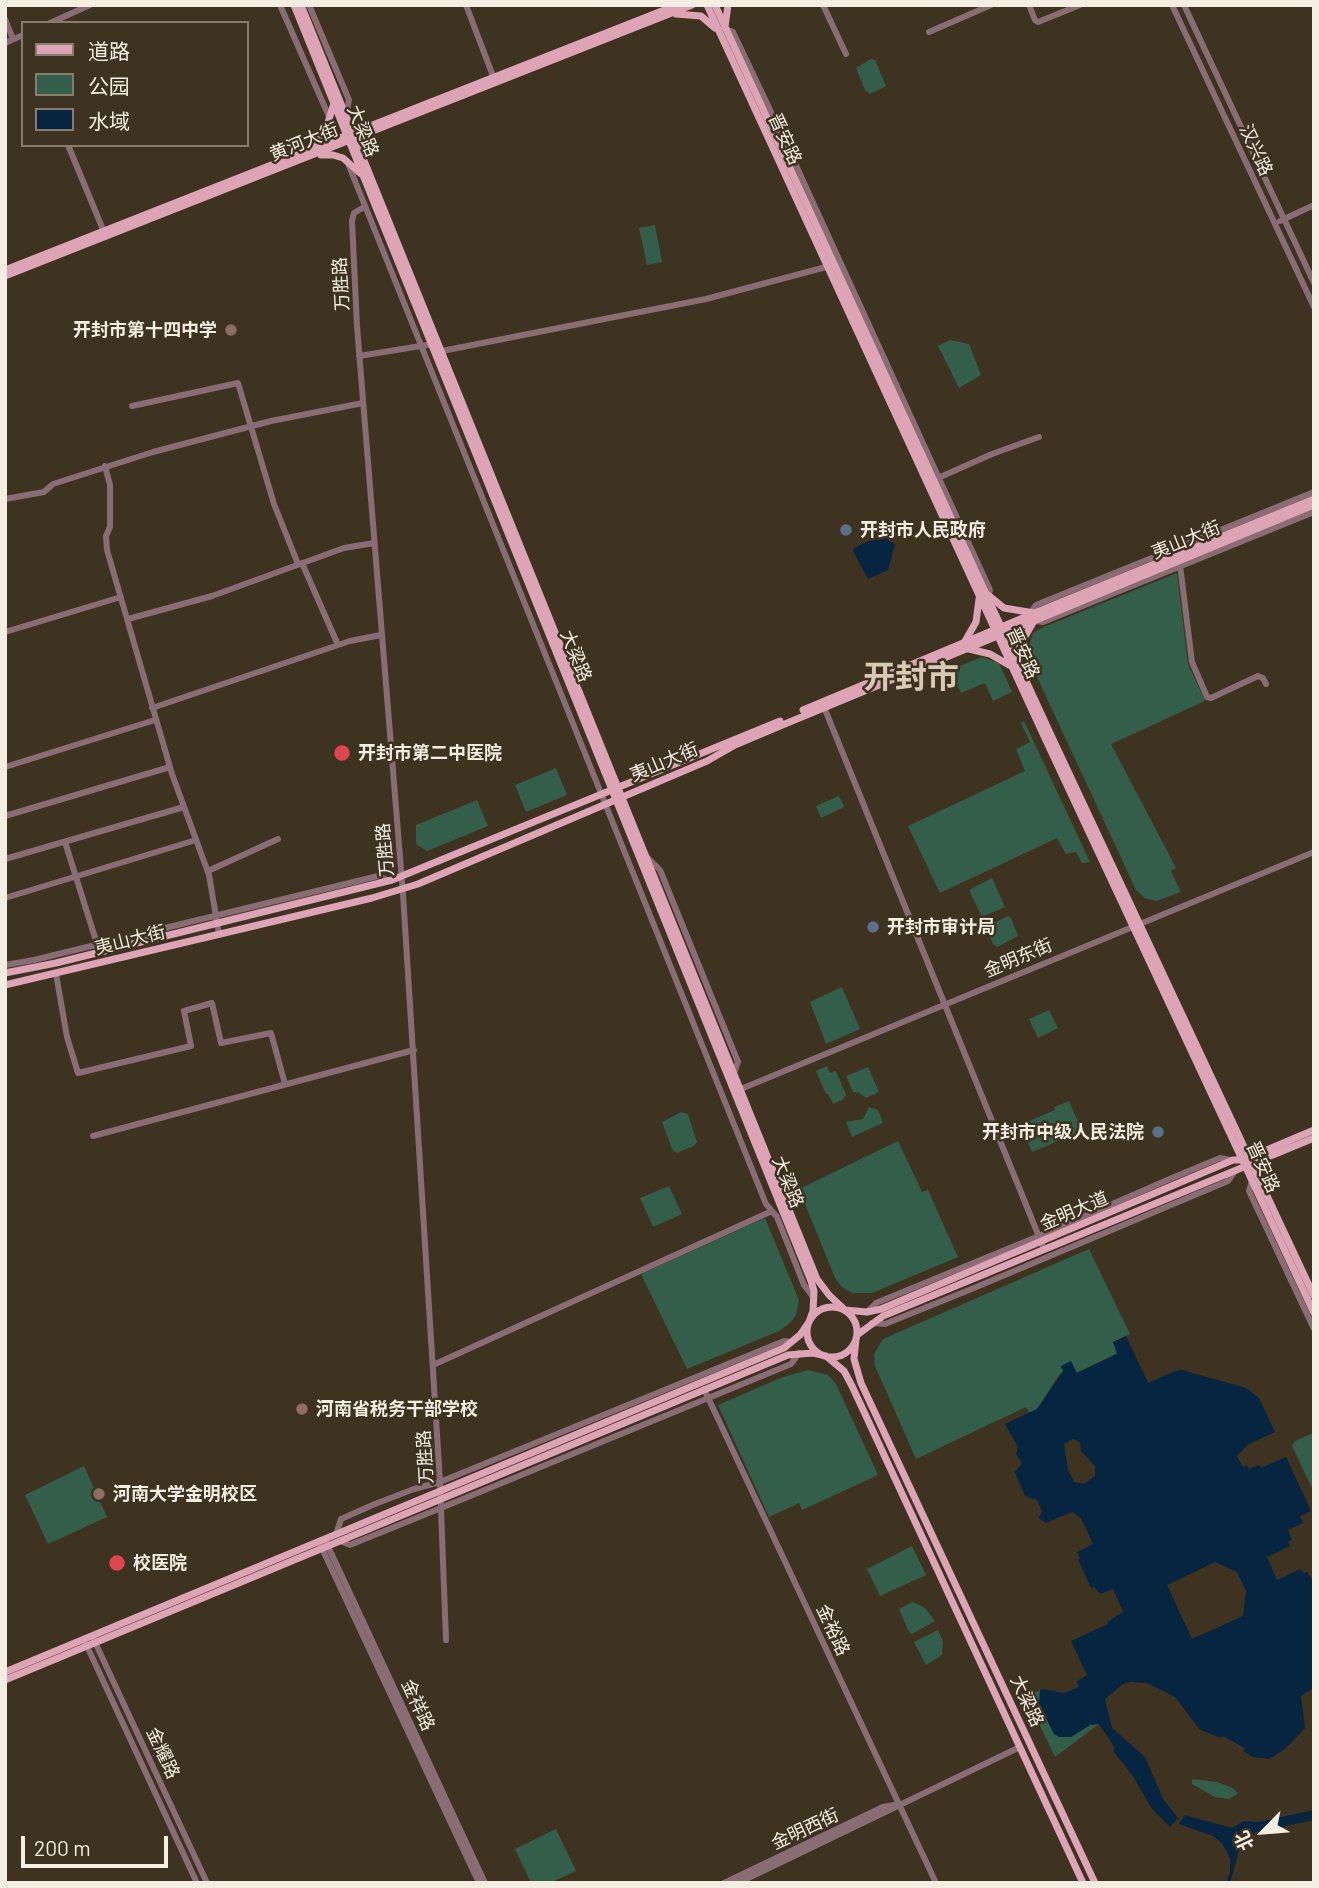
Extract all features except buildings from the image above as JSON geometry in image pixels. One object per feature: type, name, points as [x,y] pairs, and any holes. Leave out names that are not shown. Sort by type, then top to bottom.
[{"type":"main road","name":"大梁路","points":[[294,5],[442,351],[737,1091],[811,1282],[814,1298],[809,1322]]},
{"type":"main road","name":"大梁路","points":[[301,5],[346,116],[364,177],[616,788]]},
{"type":"main road","name":"黄河大街","points":[[351,137],[493,76],[673,8],[692,5]]},
{"type":"main road","name":"晋安路","points":[[707,5],[936,479],[1015,666],[1248,1162],[1314,1296]]},
{"type":"main road","name":"晋安路","points":[[715,5],[721,30],[826,267],[985,595]]},
{"type":"main road","points":[[673,8],[701,16],[721,30],[728,5]]},
{"type":"main road","name":"黄河大街","points":[[5,276],[673,8]]},
{"type":"main road","points":[[308,154],[330,120],[334,102]]},
{"type":"main road","points":[[308,154],[328,154],[347,160],[364,177]]},
{"type":"main road","name":"黄河大街","points":[[5,270],[308,154]]},
{"type":"main road","name":"夷山大街","points":[[5,973],[56,963],[216,919],[402,877],[1314,499]]},
{"type":"main road","name":"夷山大街","points":[[1032,617],[1314,505]]},
{"type":"main road","points":[[985,595],[1004,608],[1032,617],[1020,645],[1015,666],[990,653],[965,645],[985,595]]},
{"type":"main road","name":"夷山大街","points":[[5,985],[403,889],[620,798],[965,645]]},
{"type":"main road","name":"大梁路","points":[[620,798],[734,1073],[737,1091],[817,1279],[829,1296],[845,1310]]},
{"type":"main road","name":"金明大道","points":[[857,1337],[883,1316],[1041,1242],[1237,1169],[1314,1130]]},
{"type":"main road","name":"金明大道","points":[[845,1310],[867,1312],[881,1309],[1233,1160],[1248,1162],[1314,1138]]},
{"type":"main road","name":"晋安路","points":[[1248,1162],[1252,1180],[1314,1313]]},
{"type":"main road","points":[[5,1672],[93,1639],[338,1538],[441,1490],[784,1349],[794,1342],[818,1311],[827,1307],[845,1310],[854,1319],[857,1337],[853,1347],[843,1355],[788,1355],[706,1394],[441,1490]]},
{"type":"main road","points":[[809,1322],[807,1331],[810,1343],[824,1356]]},
{"type":"main road","name":"大梁路","points":[[857,1337],[854,1359],[861,1383],[1095,1883]]},
{"type":"main road","name":"大梁路","points":[[824,1356],[839,1366],[848,1378],[1083,1883]]},
{"type":"main road","points":[[5,1680],[85,1642]]},
{"type":"street","points":[[54,21],[90,5]]},
{"type":"street","points":[[280,5],[330,120]]},
{"type":"street","points":[[309,5],[349,100],[346,116]]},
{"type":"street","points":[[466,5],[493,76]]},
{"type":"street","points":[[823,5],[846,54]]},
{"type":"street","points":[[929,32],[990,5]]},
{"type":"street","points":[[1029,5],[1038,22],[1080,5]]},
{"type":"street","name":"汉兴路","points":[[1175,5],[1281,220],[1314,298]]},
{"type":"street","name":"汉兴路","points":[[1175,5],[1314,307]]},
{"type":"street","points":[[1184,5],[1281,220],[1314,283]]},
{"type":"street","points":[[5,19],[13,39]]},
{"type":"street","points":[[5,43],[21,36]]},
{"type":"street","points":[[69,147],[104,232]]},
{"type":"street","points":[[347,160],[766,1204],[777,1217],[804,1285],[814,1298]]},
{"type":"street","points":[[1281,220],[1314,205]]},
{"type":"street","name":"万胜路","points":[[364,206],[354,213],[352,221],[359,356],[414,1050],[441,1490],[446,1640]]},
{"type":"street","points":[[442,351],[706,299],[826,267]]},
{"type":"street","points":[[359,356],[433,344]]},
{"type":"street","points":[[132,406],[238,383],[274,504],[338,645]]},
{"type":"street","points":[[5,499],[44,492],[53,484],[105,466],[250,426],[363,403]]},
{"type":"street","points":[[936,479],[1039,437]]},
{"type":"street","points":[[105,466],[110,485],[110,527],[106,543],[155,720],[208,871],[219,934]]},
{"type":"street","points":[[1314,492],[1036,605],[1032,617],[1043,622],[1314,512]]},
{"type":"street","points":[[128,619],[212,596],[344,548],[374,543]]},
{"type":"street","points":[[1180,565],[1192,662],[1206,697],[1211,698],[1258,676],[1264,678],[1266,684]]},
{"type":"street","points":[[5,632],[121,597]]},
{"type":"street","points":[[152,708],[338,645],[382,635]]},
{"type":"street","points":[[824,707],[1041,1242]]},
{"type":"street","points":[[5,767],[155,720]]},
{"type":"street","points":[[5,816],[170,767]]},
{"type":"street","points":[[5,859],[184,807]]},
{"type":"street","points":[[5,898],[196,839]]},
{"type":"street","points":[[208,871],[278,839]]},
{"type":"street","points":[[65,842],[97,944]]},
{"type":"street","name":"金明东街","points":[[737,1091],[1314,852]]},
{"type":"street","points":[[5,965],[216,919]]},
{"type":"street","points":[[56,974],[67,1037],[78,1073],[191,1046],[184,1011],[212,1003],[221,1044],[271,1033],[285,1084]]},
{"type":"street","points":[[93,1136],[414,1050]]},
{"type":"street","points":[[872,1323],[885,1325],[1228,1181],[1237,1169]]},
{"type":"street","points":[[1252,1180],[1249,1191],[1314,1329]]},
{"type":"street","points":[[433,1365],[772,1211]]},
{"type":"street","points":[[441,1490],[414,1489],[341,1519],[338,1538],[350,1545],[706,1394]]},
{"type":"street","name":"金裕路","points":[[706,1394],[936,1883]]},
{"type":"street","name":"金祥路","points":[[323,1544],[479,1883]]},
{"type":"street","name":"金祥路","points":[[323,1544],[485,1883]]},
{"type":"street","name":"金耀路","points":[[93,1639],[207,1883]]},
{"type":"street","name":"金耀路","points":[[85,1642],[197,1883]]},
{"type":"street","name":"金明西街","points":[[737,1883],[1020,1747]]},
{"type":"street","name":"金明西街","points":[[724,1883],[883,1807],[899,1804]]},
{"type":"green space","points":[[871,59],[875,60],[886,86],[870,94],[865,90],[856,68]]},
{"type":"green space","points":[[655,225],[662,262],[647,265],[639,228]]},
{"type":"green space","points":[[950,340],[969,344],[981,375],[959,388],[938,346]]},
{"type":"green space","points":[[1177,573],[1188,664],[1205,701],[1111,744],[1176,868],[1171,871],[1181,892],[1156,901],[1145,898],[1136,890],[1030,662],[1028,649],[1033,633],[1039,629]]},
{"type":"green space","points":[[982,657],[999,663],[1012,692],[993,701],[985,683],[961,693],[950,670]]},
{"type":"green space","points":[[1024,721],[1090,862],[1082,863],[1076,852],[1066,854],[1057,838],[940,893],[908,826],[1025,771],[1016,749],[1030,742],[1021,723]]},
{"type":"green space","points":[[556,768],[567,795],[526,812],[515,785]]},
{"type":"green space","points":[[839,796],[844,807],[821,818],[816,806]]},
{"type":"green space","points":[[477,800],[488,826],[427,851],[416,844],[416,825]]},
{"type":"green space","points":[[992,878],[1005,907],[982,917],[969,890]]},
{"type":"green space","points":[[1008,916],[1018,936],[997,947],[986,927]]},
{"type":"green space","points":[[842,987],[860,1029],[826,1044],[810,1002]]},
{"type":"green space","points":[[1049,1010],[1058,1028],[1038,1038],[1029,1019]]},
{"type":"green space","points":[[827,1066],[830,1073],[836,1071],[846,1095],[833,1104],[816,1071]]},
{"type":"green space","points":[[868,1067],[879,1092],[866,1098],[853,1092],[846,1076]]},
{"type":"green space","points":[[1069,1101],[1082,1131],[1032,1152],[1020,1125]]},
{"type":"green space","points":[[869,1107],[878,1110],[883,1123],[852,1137],[846,1122],[863,1119]]},
{"type":"green space","points":[[681,1112],[688,1114],[697,1142],[694,1146],[676,1153],[662,1122]]},
{"type":"green space","points":[[898,1141],[922,1192],[928,1190],[958,1257],[872,1293],[852,1293],[842,1287],[835,1278],[799,1189]]},
{"type":"green space","points":[[669,1186],[682,1214],[653,1227],[640,1198]]},
{"type":"green space","points":[[765,1218],[799,1301],[796,1315],[779,1331],[687,1369],[641,1274]]},
{"type":"green space","points":[[1089,1249],[1130,1334],[1113,1342],[1118,1353],[1076,1373],[1061,1367],[1064,1371],[1037,1409],[1030,1413],[1026,1407],[916,1459],[875,1366],[874,1354],[883,1339]]},
{"type":"green space","points":[[808,1370],[828,1375],[836,1384],[878,1475],[802,1510],[799,1503],[769,1517],[718,1405],[783,1377]]},
{"type":"green space","points":[[1313,1433],[1314,1492],[1292,1446],[1295,1441]]},
{"type":"green space","points":[[84,1466],[107,1517],[48,1544],[25,1495]]},
{"type":"green space","points":[[912,1546],[926,1575],[880,1596],[867,1569]]},
{"type":"green space","points":[[913,1602],[925,1608],[935,1621],[912,1634],[899,1609]]},
{"type":"green space","points":[[938,1630],[943,1642],[942,1655],[926,1665],[914,1642]]},
{"type":"green space","points":[[1040,1690],[1041,1700],[1071,1737],[1090,1725],[1099,1724],[1055,1757],[1026,1697]]},
{"type":"green space","points":[[1192,1779],[1217,1782],[1233,1788],[1238,1793],[1229,1799],[1215,1797],[1192,1784]]},
{"type":"green space","points":[[556,1829],[576,1871],[550,1883],[531,1883],[515,1849]]},
{"type":"water","points":[[886,533],[889,541],[895,544],[888,570],[868,579],[853,551],[854,548]]},
{"type":"water","points":[[1126,1336],[1148,1383],[1182,1370],[1246,1388],[1259,1398],[1275,1432],[1249,1444],[1237,1456],[1243,1467],[1247,1465],[1249,1469],[1259,1465],[1261,1468],[1286,1457],[1311,1511],[1300,1516],[1303,1523],[1288,1530],[1292,1540],[1288,1542],[1290,1546],[1267,1557],[1277,1580],[1301,1569],[1303,1573],[1307,1572],[1314,1582],[1314,1688],[1301,1696],[1305,1728],[1285,1749],[1269,1759],[1253,1757],[1243,1751],[1245,1748],[1223,1736],[1221,1738],[1200,1730],[1175,1697],[1147,1683],[1123,1684],[1105,1699],[1112,1728],[1145,1757],[1163,1799],[1178,1818],[1170,1827],[1152,1809],[1133,1776],[1113,1751],[1115,1748],[1099,1724],[1090,1725],[1071,1737],[1059,1737],[1054,1734],[1039,1704],[1040,1690],[1064,1693],[1079,1687],[1077,1681],[1087,1675],[1071,1641],[1108,1624],[1107,1622],[1123,1612],[1113,1589],[1100,1594],[1094,1587],[1091,1588],[1078,1559],[1080,1558],[1077,1552],[1093,1544],[1081,1518],[1072,1512],[1046,1523],[1039,1518],[1042,1511],[1037,1500],[1025,1496],[1015,1472],[1022,1463],[1016,1454],[1018,1447],[1005,1424],[1037,1409],[1063,1371],[1061,1366],[1071,1361],[1077,1373],[1117,1354],[1113,1342]],"holes":[[[1073,1439],[1080,1442],[1081,1451],[1095,1466],[1095,1476],[1084,1484],[1074,1482],[1068,1470],[1064,1444]],[[1215,1562],[1237,1572],[1246,1591],[1243,1616],[1192,1639],[1167,1585]]]},
{"type":"water","points":[[1314,1810],[1314,1820],[1256,1832],[1241,1843],[1230,1883],[1226,1883],[1230,1873],[1230,1858],[1222,1843],[1213,1836],[1179,1824],[1185,1815],[1232,1828],[1244,1821],[1258,1822]]},
{"type":"place","name":"开封市第十四中学","points":[[231,330]]},
{"type":"place","name":"开封市人民政府","points":[[846,530]]},
{"type":"place","name":"开封市第二中医院","points":[[342,753]]},
{"type":"place","name":"开封市审计局","points":[[873,927]]},
{"type":"place","name":"开封市中级人民法院","points":[[1158,1132]]},
{"type":"place","name":"河南省税务干部学校","points":[[302,1409]]},
{"type":"place","name":"河南大学金明校区","points":[[99,1494]]},
{"type":"place","name":"校医院","points":[[117,1563]]},
{"type":"district","name":"开封市","points":[[911,677]]}]
